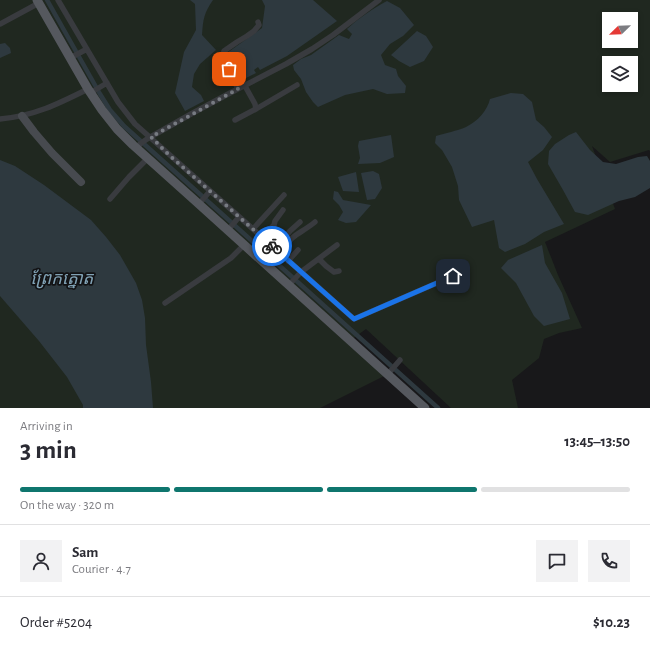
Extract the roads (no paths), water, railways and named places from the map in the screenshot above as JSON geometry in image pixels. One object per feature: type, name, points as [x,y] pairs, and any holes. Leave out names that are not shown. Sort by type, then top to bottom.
[{"type":"main road","points":[[38,2],[73,57],[89,91],[109,120],[139,146],[148,158],[199,204],[230,228],[244,245],[270,264],[389,372],[425,408]]},
{"type":"street","points":[[58,0],[85,50],[118,102],[139,128],[238,218],[253,229],[300,273],[354,319],[453,276]]},
{"type":"street","points":[[139,146],[149,138],[286,64],[333,35],[379,0]]},
{"type":"street","points":[[0,24],[38,2]]},
{"type":"street","points":[[238,89],[223,54],[224,51],[254,31],[259,25],[258,22]]},
{"type":"street","points":[[73,57],[85,50]]},
{"type":"street","points":[[0,119],[22,116],[48,108],[107,83]]},
{"type":"street","points":[[235,120],[297,85]]},
{"type":"street","points":[[245,86],[255,104],[256,109]]},
{"type":"street","points":[[22,116],[52,153],[81,182]]},
{"type":"street","points":[[110,199],[148,158]]},
{"type":"street","points":[[199,204],[210,191]]},
{"type":"street","points":[[253,229],[284,196]]},
{"type":"street","points":[[262,237],[274,224],[283,210]]},
{"type":"street","points":[[230,228],[238,218]]},
{"type":"street","points":[[270,264],[290,231],[300,222]]},
{"type":"street","points":[[277,252],[295,235],[315,222]]},
{"type":"street","points":[[165,303],[231,258],[244,245]]},
{"type":"street","points":[[291,283],[300,273],[337,245]]},
{"type":"street","points":[[288,261],[298,250]]},
{"type":"street","points":[[319,259],[334,272],[339,271]]},
{"type":"street","points":[[389,372],[398,362]]},
{"type":"water","points":[[190,0],[213,0],[204,16],[202,35],[216,50],[200,64],[194,74],[192,87],[201,95],[204,101],[185,111],[175,93],[184,52],[196,30],[195,4]]},
{"type":"water","points":[[262,0],[313,0],[337,21],[287,56],[260,70],[258,67],[254,70],[256,73],[244,79],[236,77],[227,53],[262,28],[265,6]]},
{"type":"water","points":[[387,1],[400,8],[414,25],[403,36],[390,44],[381,55],[385,65],[396,69],[398,76],[406,86],[405,93],[387,94],[373,89],[345,95],[318,107],[306,92],[301,79],[294,70],[293,65],[301,59],[311,55],[339,35],[349,39],[352,34],[347,29],[376,7]]},
{"type":"water","points":[[417,31],[426,36],[433,47],[424,61],[410,67],[391,55]]},
{"type":"water","points":[[5,43],[10,48],[11,53],[0,58],[0,44]]},
{"type":"water","points":[[511,93],[523,94],[532,102],[536,120],[552,137],[543,150],[528,162],[564,224],[544,232],[525,244],[505,252],[499,248],[494,220],[472,227],[459,200],[458,186],[452,167],[442,150],[435,143],[436,136],[466,127],[474,122],[484,112],[490,99]]},
{"type":"water","points":[[576,132],[590,150],[603,162],[616,164],[638,157],[647,156],[650,161],[650,188],[635,197],[619,201],[588,215],[575,212],[548,164],[549,151],[555,144]]},
{"type":"water","points":[[391,135],[394,157],[380,163],[358,164],[360,158],[358,146],[359,141]]},
{"type":"water","name":"ព្រែកត្នោត","points":[[0,160],[15,166],[44,185],[91,220],[120,255],[136,283],[142,300],[153,408],[83,408],[83,405],[67,377],[39,341],[0,296]]},
{"type":"water","points":[[373,171],[379,174],[382,188],[375,199],[367,200],[361,173]]},
{"type":"water","points":[[356,172],[359,192],[343,191],[338,177]]},
{"type":"water","points":[[334,191],[338,192],[343,200],[371,205],[356,222],[346,223],[338,220],[343,212],[333,199]]},
{"type":"water","points":[[542,245],[545,263],[562,293],[570,319],[544,326],[534,316],[516,283],[501,268],[508,260]]},
{"type":"waterway","points":[[47,0],[100,94],[110,110],[124,126],[438,408]]}]
